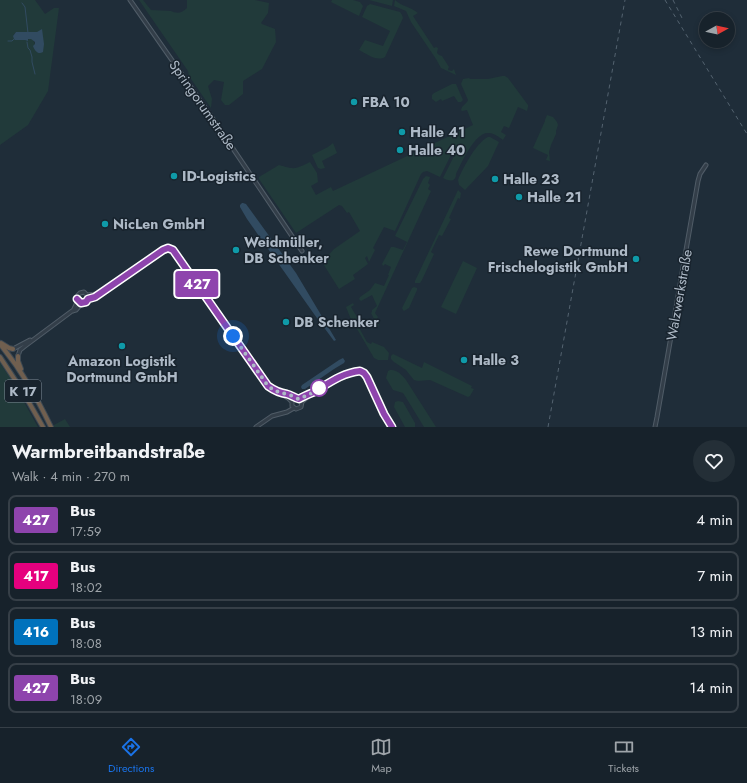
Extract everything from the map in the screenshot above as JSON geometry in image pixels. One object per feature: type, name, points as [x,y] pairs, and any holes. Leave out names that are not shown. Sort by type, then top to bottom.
[{"type":"highway","points":[[0,343],[13,349]]},
{"type":"highway","name":"K 17","points":[[0,343],[22,373],[51,427]]},
{"type":"highway","points":[[18,356],[22,373]]},
{"type":"highway","name":"K 17","points":[[0,357],[23,392],[43,427]]},
{"type":"street","name":"Springorumstraße","points":[[130,0],[302,251]]},
{"type":"street","name":"Walzwerkstraße","points":[[655,427],[700,174],[706,165]]},
{"type":"street","points":[[18,356],[21,349],[76,310],[82,303],[95,297],[168,248],[173,250],[268,386],[288,398],[292,405],[299,408],[302,405],[299,400],[286,394],[282,394]]},
{"type":"street","points":[[73,311],[80,293],[84,292],[87,295],[99,294]]},
{"type":"street","points":[[87,295],[88,299]]},
{"type":"street","points":[[78,300],[82,303]]},
{"type":"street","points":[[13,349],[32,340]]},
{"type":"street","points":[[256,427],[272,416],[284,412],[292,405],[294,399],[299,400],[334,379],[360,371],[367,377],[384,414],[392,427]]},
{"type":"green space","points":[[0,0],[35,0],[45,14],[54,8],[59,8],[48,91],[28,125],[0,145]],"holes":[[[16,32],[37,32],[35,51],[35,43],[33,40],[13,36]]]},
{"type":"green space","points":[[139,0],[143,0],[151,10],[171,11],[177,13],[187,8],[187,0],[255,0],[269,3],[268,13],[261,23],[275,29],[276,42],[262,69],[243,81],[243,94],[229,105],[225,105],[221,100],[224,82],[214,80],[208,86],[212,99],[211,108],[189,76],[188,71]]},
{"type":"green space","points":[[332,0],[353,0],[360,2],[363,6],[359,16],[331,2]]},
{"type":"green space","points":[[369,0],[393,0],[392,6]]},
{"type":"green space","points":[[395,0],[418,13],[413,16],[434,48],[438,48],[437,53],[442,56],[449,67],[448,70],[452,71],[454,69],[456,75],[441,68],[411,22],[406,11],[394,6]]},
{"type":"green space","points":[[370,4],[400,12],[403,18],[385,57],[379,59],[359,50],[365,40],[383,46],[390,31],[362,17],[367,6]]},
{"type":"green space","points":[[502,76],[508,78],[528,105],[527,111],[518,107],[509,128],[504,126],[501,132],[506,135],[503,140],[491,133],[484,134],[479,137],[465,156],[458,169],[455,179],[449,180],[443,178],[453,158],[464,145],[455,150],[440,177],[427,171],[423,172],[395,231],[384,227],[373,248],[375,250],[369,262],[367,256],[365,258],[368,264],[353,275],[355,279],[339,289],[322,262],[334,249],[360,231],[349,212],[347,213],[342,206],[339,205],[296,233],[259,177],[279,165],[295,168],[310,162],[317,173],[318,182],[311,186],[316,195],[331,187],[333,191],[473,125],[467,110],[461,110],[468,100],[461,84],[463,79],[488,79]]},
{"type":"green space","points":[[452,84],[456,84],[463,100],[461,102],[458,102],[454,96],[442,101],[441,99],[436,102],[432,99],[432,95],[434,93]]},
{"type":"green space","points":[[547,115],[553,117],[558,125],[549,152],[550,161],[546,160],[548,155],[533,148]]},
{"type":"green space","points":[[488,137],[499,142],[488,166],[465,190],[459,185],[458,180],[475,150],[483,140]]},
{"type":"green space","points":[[333,143],[337,153],[322,161],[325,168],[318,168],[312,155]]},
{"type":"green space","points":[[426,176],[430,177],[428,183],[430,185],[428,189],[431,191],[375,313],[378,317],[377,319],[380,321],[378,327],[371,313],[377,306],[372,295],[361,301],[359,299],[370,290],[375,283],[384,286],[391,267],[385,264],[383,266],[382,264],[391,247],[403,250],[407,242],[395,236],[423,179]]},
{"type":"green space","points":[[458,190],[461,193],[460,199],[458,198],[449,218],[451,219],[442,236],[439,235],[431,252],[434,254],[422,280],[420,283],[415,283],[415,281]]},
{"type":"green space","points":[[463,261],[477,268],[456,314],[441,307]]},
{"type":"green space","points":[[412,288],[417,288],[417,290],[409,308],[404,311],[402,308]]},
{"type":"green space","points":[[353,303],[354,305],[351,307],[361,324],[358,326],[367,342],[371,344],[372,342],[384,347],[389,353],[388,360],[378,360],[374,358],[350,317],[346,307]]},
{"type":"green space","points":[[393,354],[422,368],[424,362],[472,386],[471,388],[474,389],[468,397],[430,380],[414,380],[406,370],[391,359]]},
{"type":"green space","points":[[0,363],[11,379],[38,427],[0,427]]},
{"type":"green space","points":[[388,371],[397,371],[406,380],[436,427],[424,427],[403,393],[393,390],[386,378]]},
{"type":"green space","points":[[395,402],[403,402],[415,423],[415,427],[405,427],[394,407]]},
{"type":"green space","points":[[65,419],[70,427],[54,427],[54,425]]},
{"type":"water","points":[[42,29],[44,44],[43,52],[41,53],[36,51],[33,46],[35,42],[31,39],[28,39],[28,41],[15,40],[13,36],[16,32],[37,32]]},
{"type":"water","points":[[242,203],[246,204],[296,273],[336,340],[334,341],[314,314],[247,219],[240,207]]},
{"type":"water","points":[[343,358],[345,361],[344,363],[305,389],[302,389],[302,385]]},
{"type":"waterway","points":[[22,3],[25,7],[28,33]]},
{"type":"waterway","points":[[8,41],[12,41],[14,39]]},
{"type":"waterway","points":[[27,42],[32,57],[35,74]]},
{"type":"railway","points":[[548,427],[625,0]]},
{"type":"railway","points":[[665,0],[747,134]]},
{"type":"railway","points":[[673,0],[683,20]]},
{"type":"bus line","name":"427","points":[[77,299],[81,303],[86,302],[88,299],[95,297],[163,250],[168,248],[173,250],[268,386],[282,394],[299,399],[312,393],[334,379],[355,371],[360,371],[367,377],[384,414],[392,427]]},
{"type":"place","name":"FBA 10","points":[[354,102]]},
{"type":"place","name":"Halle 41","points":[[402,132]]},
{"type":"place","name":"Halle 40","points":[[400,150]]},
{"type":"place","name":"ID-Logistics","points":[[174,176]]},
{"type":"place","name":"Halle 23","points":[[495,179]]},
{"type":"place","name":"Halle 21","points":[[519,197]]},
{"type":"place","name":"NicLen GmbH","points":[[105,224]]},
{"type":"place","name":"Weidmüller, DB Schenker","points":[[236,250]]},
{"type":"place","name":"Rewe Dortmund Frischelogistik GmbH","points":[[636,259]]},
{"type":"place","name":"DB Schenker","points":[[286,322]]},
{"type":"place","name":"Amazon Logistik Dortmund GmbH","points":[[122,346]]},
{"type":"place","name":"Halle 3","points":[[464,360]]},
{"type":"route","points":[[233,336],[268,386],[282,394],[299,399],[319,388]]}]
